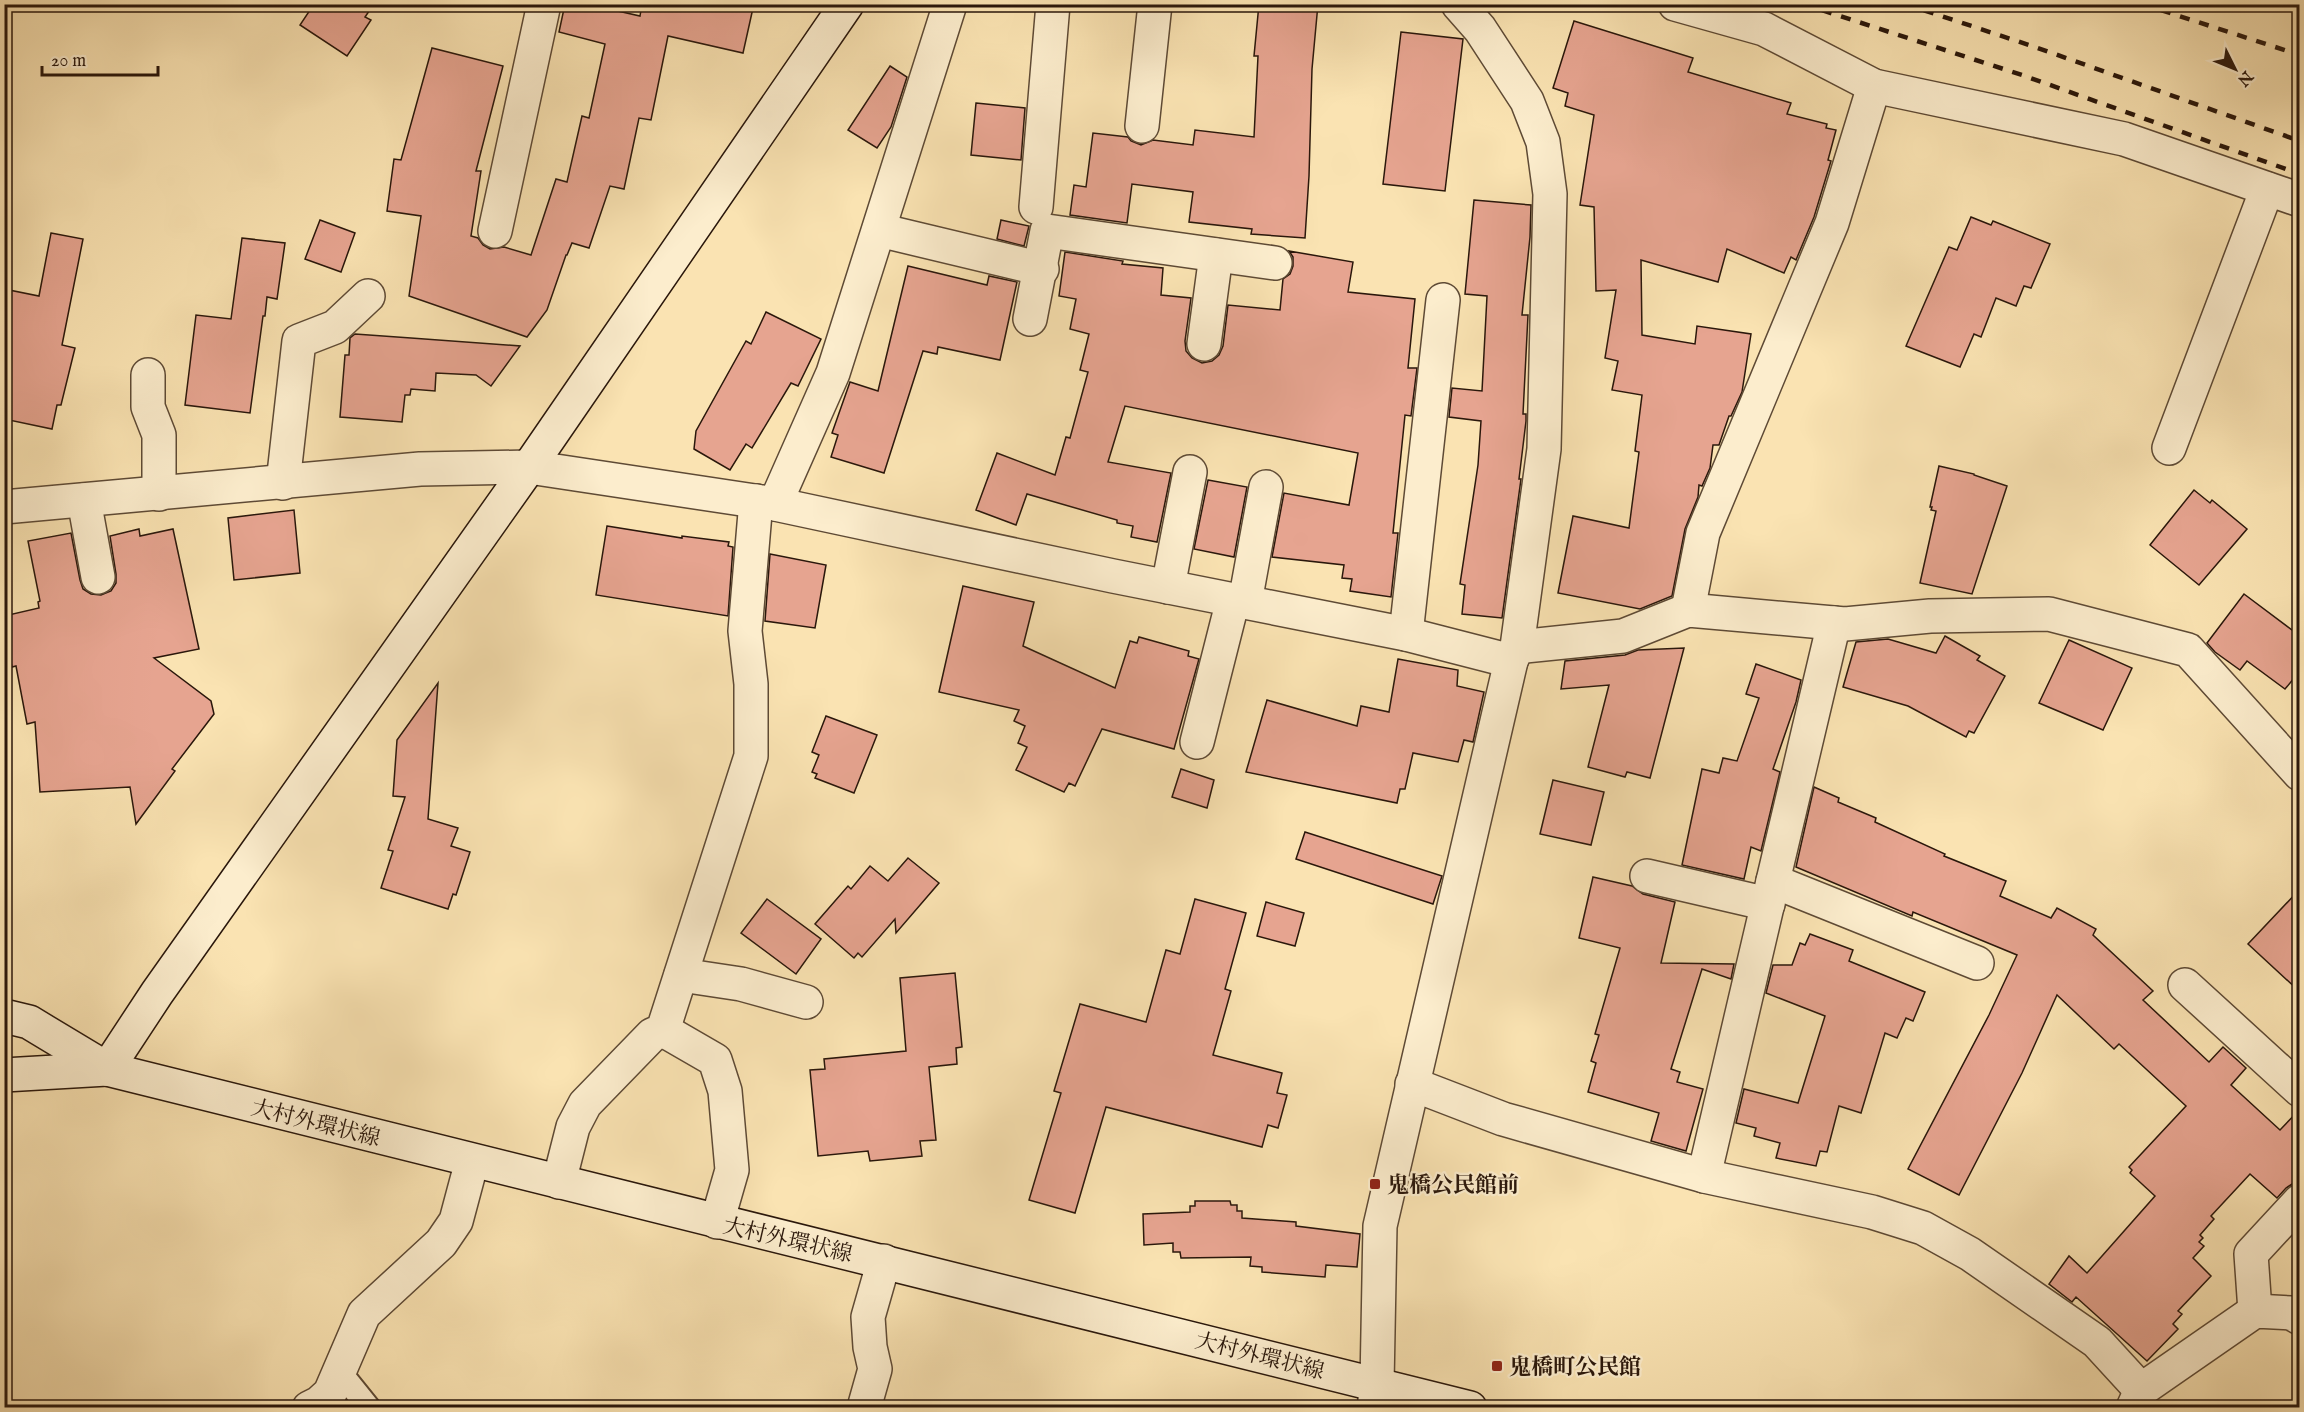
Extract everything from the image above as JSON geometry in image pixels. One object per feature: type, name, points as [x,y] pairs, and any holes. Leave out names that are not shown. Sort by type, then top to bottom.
[{"type":"street","points":[[495,231],[544,4]]},
{"type":"street","points":[[107,1069],[157,993],[529,467],[847,4]]},
{"type":"street","points":[[559,1182],[573,1127],[585,1104],[652,1035],[663,1030],[751,756],[751,684],[745,631],[765,503],[833,373],[950,4]]},
{"type":"street","points":[[1036,207],[1053,4]]},
{"type":"street","points":[[1142,126],[1155,4]]},
{"type":"street","points":[[1376,1396],[1380,1226],[1514,654],[1545,448],[1550,194],[1543,142],[1527,101],[1480,29],[1458,4]]},
{"type":"street","points":[[1676,4],[1764,29],[1874,86],[2124,139],[2300,200]]},
{"type":"street","points":[[1688,610],[1702,533],[1832,223],[1874,86]]},
{"type":"street","points":[[2169,448],[2267,189]]},
{"type":"street","points":[[879,230],[1042,268]]},
{"type":"street","points":[[1030,319],[1042,268],[1047,231],[1275,263]]},
{"type":"street","points":[[1204,344],[1216,255]]},
{"type":"street","points":[[284,483],[299,341],[335,327],[368,296]]},
{"type":"street","points":[[1406,634],[1443,300]]},
{"type":"street","points":[[148,375],[148,407],[159,435],[159,494]]},
{"type":"street","points":[[4,507],[420,469],[529,467],[765,503],[1239,601],[1514,654],[1623,636],[1688,610],[1845,624],[1930,616],[2049,614],[2188,650],[2300,774]]},
{"type":"street","points":[[1168,586],[1190,472]]},
{"type":"street","points":[[1197,742],[1239,601],[1266,487]]},
{"type":"street","points":[[84,500],[98,577]]},
{"type":"street","points":[[1704,1176],[1834,623]]},
{"type":"street","points":[[1647,876],[1771,892],[1977,963]]},
{"type":"street","points":[[681,975],[741,984],[806,1002]]},
{"type":"street","points":[[2185,985],[2300,1090]]},
{"type":"street","name":"大村外環状線","points":[[4,1016],[29,1022],[107,1069],[717,1222],[884,1261],[1376,1396],[1470,1407]]},
{"type":"street","points":[[663,1030],[715,1060],[725,1091],[732,1170],[717,1222]]},
{"type":"street","name":"大村外環状線","points":[[4,1075],[107,1069]]},
{"type":"street","points":[[1412,1084],[1503,1119],[1704,1176],[1872,1212],[1923,1228],[1970,1254],[2097,1342],[2137,1399],[2255,1311],[2291,1313],[2300,1318]]},
{"type":"street","points":[[309,1407],[319,1403],[330,1393],[364,1314],[441,1243],[456,1221],[472,1161]]},
{"type":"street","points":[[2255,1311],[2252,1254],[2300,1201]]},
{"type":"street","points":[[864,1407],[875,1369],[867,1317],[884,1261]]},
{"type":"lane","points":[[340,1372],[369,1407]]},
{"type":"building","points":[[314,4],[374,4],[365,17],[371,20],[347,56],[300,25]]},
{"type":"building","points":[[565,4],[587,4],[640,16],[642,4],[735,4],[753,8],[743,53],[668,36],[651,120],[639,118],[624,189],[610,186],[589,248],[572,243],[547,310],[527,337],[409,296],[421,216],[387,211],[394,159],[401,160],[432,48],[503,66],[476,171],[481,171],[471,236],[478,238],[490,249],[504,247],[531,255],[556,179],[567,182],[582,116],[589,118],[605,44],[559,32]]},
{"type":"building","points":[[1259,4],[1318,4],[1312,69],[1305,238],[1251,234],[1252,229],[1189,222],[1193,192],[1132,184],[1127,223],[1070,215],[1074,185],[1086,187],[1093,133],[1128,137],[1131,141],[1141,145],[1153,140],[1193,145],[1195,130],[1254,137],[1258,56],[1254,56]]},
{"type":"building","points":[[1574,21],[1693,58],[1688,72],[1791,103],[1787,114],[1827,124],[1826,128],[1836,130],[1828,160],[1831,161],[1814,217],[1796,260],[1791,257],[1784,273],[1727,249],[1718,282],[1641,260],[1642,335],[1695,344],[1697,326],[1751,334],[1742,392],[1729,416],[1719,445],[1713,445],[1710,468],[1702,486],[1699,485],[1698,497],[1685,529],[1672,596],[1640,609],[1558,593],[1573,516],[1629,528],[1639,452],[1635,451],[1642,395],[1612,390],[1618,361],[1605,358],[1616,290],[1596,291],[1594,207],[1580,205],[1594,115],[1565,106],[1568,93],[1553,88]]},
{"type":"building","points":[[1401,32],[1463,39],[1445,191],[1383,184]]},
{"type":"building","points":[[890,66],[907,77],[891,127],[877,148],[848,130]]},
{"type":"building","points":[[976,103],[1025,108],[1021,160],[971,155]]},
{"type":"building","points":[[1474,200],[1531,205],[1522,315],[1528,315],[1523,414],[1526,414],[1526,421],[1519,479],[1521,479],[1502,618],[1462,614],[1465,585],[1460,584],[1478,465],[1481,421],[1449,417],[1452,388],[1482,391],[1487,296],[1465,294]]},
{"type":"building","points":[[1971,217],[1991,225],[1993,221],[2050,244],[2031,288],[2024,286],[2016,306],[1996,298],[1981,337],[1974,334],[1960,367],[1906,346],[1949,247],[1957,250]]},
{"type":"building","points":[[320,220],[355,233],[341,272],[305,259]]},
{"type":"building","points":[[1001,220],[1029,226],[1024,246],[997,239]]},
{"type":"building","points":[[51,233],[83,239],[62,345],[75,348],[61,405],[57,405],[52,429],[4,419],[4,289],[39,296]]},
{"type":"building","points":[[242,238],[285,243],[277,299],[267,297],[265,316],[263,316],[250,413],[185,405],[196,315],[231,319]]},
{"type":"building","points":[[1289,251],[1353,262],[1348,292],[1415,299],[1408,368],[1417,368],[1411,416],[1405,415],[1393,533],[1398,533],[1391,597],[1350,591],[1352,579],[1342,578],[1344,565],[1272,557],[1284,493],[1349,505],[1358,453],[1125,406],[1108,462],[1171,473],[1157,542],[1131,537],[1133,526],[1117,523],[1117,520],[1027,494],[1016,525],[976,510],[997,453],[1055,475],[1066,437],[1070,438],[1088,372],[1080,370],[1089,334],[1070,329],[1076,299],[1059,296],[1065,252],[1123,261],[1122,264],[1163,268],[1161,295],[1191,298],[1185,341],[1186,351],[1192,358],[1202,363],[1212,361],[1219,355],[1223,346],[1228,305],[1280,310],[1283,279],[1290,274],[1293,266],[1293,257]]},
{"type":"building","points":[[908,266],[987,285],[989,276],[1017,282],[1000,360],[938,347],[937,354],[923,351],[884,473],[831,457],[838,435],[832,433],[850,382],[878,391]]},
{"type":"building","points":[[766,312],[821,339],[798,386],[791,383],[752,448],[746,444],[730,470],[694,449],[696,431],[746,341],[751,344]]},
{"type":"building","points":[[355,334],[520,346],[491,386],[476,375],[436,373],[435,391],[411,389],[410,395],[405,395],[402,422],[340,417],[345,355],[349,355],[350,338]]},
{"type":"building","points":[[1939,466],[1974,474],[2007,486],[1972,594],[1920,583],[1936,511],[1931,510],[1932,507],[1930,507]]},
{"type":"building","points":[[1208,480],[1247,487],[1234,557],[1194,549]]},
{"type":"building","points":[[2194,490],[2210,503],[2212,500],[2247,529],[2199,585],[2150,545]]},
{"type":"building","points":[[294,510],[300,573],[234,580],[228,518]]},
{"type":"building","points":[[607,526],[682,538],[682,536],[729,542],[728,546],[733,547],[728,616],[596,595]]},
{"type":"building","points":[[139,529],[140,536],[173,529],[199,649],[154,658],[211,701],[214,714],[172,769],[175,771],[136,824],[130,787],[40,792],[35,722],[27,724],[16,666],[12,667],[4,632],[4,616],[39,608],[38,602],[40,601],[28,541],[71,533],[83,589],[91,594],[101,595],[111,591],[116,583],[110,536]]},
{"type":"building","points":[[770,554],[826,565],[815,628],[765,621]]},
{"type":"building","points":[[963,586],[1034,602],[1023,646],[1115,688],[1130,641],[1137,643],[1139,637],[1189,651],[1188,656],[1199,659],[1174,749],[1102,729],[1075,786],[1069,783],[1064,792],[1016,770],[1027,747],[1018,743],[1025,726],[1014,721],[1019,710],[939,692]]},
{"type":"building","points":[[2244,594],[2300,636],[2300,671],[2285,689],[2247,661],[2240,670],[2215,652],[2207,643]]},
{"type":"building","points":[[1945,636],[1980,656],[1977,660],[2005,676],[1974,733],[1969,731],[1966,737],[1908,706],[1843,687],[1856,642],[1888,639],[1936,653]]},
{"type":"building","points":[[2069,640],[2132,668],[2103,730],[2039,703]]},
{"type":"building","points":[[1684,648],[1650,778],[1627,772],[1625,777],[1588,767],[1609,685],[1561,689],[1565,661],[1625,655],[1638,650]]},
{"type":"building","points":[[1398,659],[1458,670],[1457,686],[1484,692],[1473,742],[1464,740],[1458,762],[1413,753],[1405,789],[1400,789],[1397,803],[1246,772],[1267,700],[1357,726],[1361,706],[1389,712]]},
{"type":"building","points":[[1756,664],[1801,680],[1796,702],[1773,769],[1780,772],[1761,851],[1751,847],[1744,879],[1682,865],[1702,769],[1719,773],[1723,758],[1737,761],[1759,698],[1746,694]]},
{"type":"building","points":[[438,683],[428,819],[458,828],[451,846],[470,852],[456,895],[453,894],[448,909],[381,888],[393,851],[388,850],[405,797],[393,796],[397,740]]},
{"type":"building","points":[[826,716],[877,735],[854,793],[815,778],[817,774],[812,772],[819,755],[812,752]]},
{"type":"building","points":[[1181,769],[1214,780],[1207,808],[1172,797]]},
{"type":"building","points":[[1553,780],[1604,792],[1591,845],[1540,834]]},
{"type":"building","points":[[1814,787],[1839,798],[1838,802],[1876,818],[1875,822],[1945,854],[1944,856],[2006,881],[2000,896],[2051,918],[2057,908],[2096,929],[2093,935],[2153,991],[2143,1000],[2209,1062],[2223,1047],[2246,1068],[2231,1085],[2280,1130],[2300,1109],[2300,1179],[2286,1188],[2277,1198],[2250,1174],[2211,1216],[2214,1219],[2200,1235],[2203,1238],[2199,1242],[2204,1246],[2193,1258],[2211,1276],[2178,1311],[2182,1314],[2173,1324],[2178,1329],[2147,1361],[2076,1297],[2072,1302],[2049,1284],[2069,1256],[2087,1273],[2155,1196],[2130,1173],[2132,1170],[2129,1167],[2186,1106],[2119,1044],[2114,1049],[2057,995],[2022,1073],[1959,1195],[1908,1169],[1989,1015],[2017,955],[1913,912],[1912,916],[1796,867]]},
{"type":"building","points":[[1305,832],[1442,876],[1433,904],[1296,859]]},
{"type":"building","points":[[908,858],[939,883],[896,933],[895,919],[862,957],[858,953],[854,958],[815,924],[848,886],[851,889],[870,866],[888,881]]},
{"type":"building","points":[[1593,877],[1632,886],[1643,894],[1675,902],[1661,963],[1734,964],[1731,979],[1702,969],[1671,1069],[1680,1072],[1677,1082],[1703,1089],[1686,1151],[1651,1141],[1659,1113],[1588,1092],[1596,1063],[1591,1061],[1599,1035],[1595,1034],[1620,948],[1579,938]]},
{"type":"building","points":[[2300,889],[2300,992],[2248,944]]},
{"type":"building","points":[[767,899],[821,939],[796,974],[741,933]]},
{"type":"building","points":[[1195,899],[1246,913],[1225,989],[1231,991],[1213,1055],[1282,1073],[1277,1093],[1287,1095],[1278,1128],[1268,1125],[1262,1147],[1106,1107],[1075,1213],[1029,1200],[1061,1093],[1054,1091],[1080,1004],[1146,1022],[1166,950],[1180,954]]},
{"type":"building","points":[[1266,902],[1304,913],[1295,946],[1257,936]]},
{"type":"building","points":[[1810,934],[1853,950],[1849,961],[1925,992],[1913,1021],[1906,1018],[1897,1038],[1885,1033],[1861,1113],[1839,1106],[1827,1152],[1820,1151],[1816,1166],[1776,1158],[1780,1143],[1754,1136],[1756,1128],[1736,1123],[1744,1089],[1798,1103],[1825,1016],[1766,993],[1773,965],[1792,965],[1800,943],[1805,945]]},
{"type":"building","points":[[955,973],[962,1047],[956,1048],[957,1064],[929,1067],[936,1140],[920,1141],[922,1156],[870,1161],[868,1151],[818,1156],[810,1070],[825,1069],[824,1059],[906,1051],[900,978]]},
{"type":"building","points":[[1195,1201],[1230,1201],[1231,1205],[1237,1205],[1237,1211],[1242,1211],[1242,1218],[1296,1222],[1296,1226],[1360,1234],[1357,1267],[1326,1265],[1325,1277],[1262,1272],[1262,1267],[1250,1266],[1251,1257],[1181,1258],[1180,1252],[1173,1252],[1173,1243],[1144,1245],[1143,1214],[1190,1212],[1190,1206],[1195,1206]]},
{"type":"railway","points":[[1803,4],[2022,75],[2300,174]]},
{"type":"railway","points":[[1905,4],[2035,47],[2300,141]]},
{"type":"railway","points":[[2142,4],[2300,55]]},
{"type":"place","name":"鬼橋公民館前","points":[[1375,1184]]},
{"type":"place","name":"鬼橋町公民館","points":[[1497,1366]]}]
